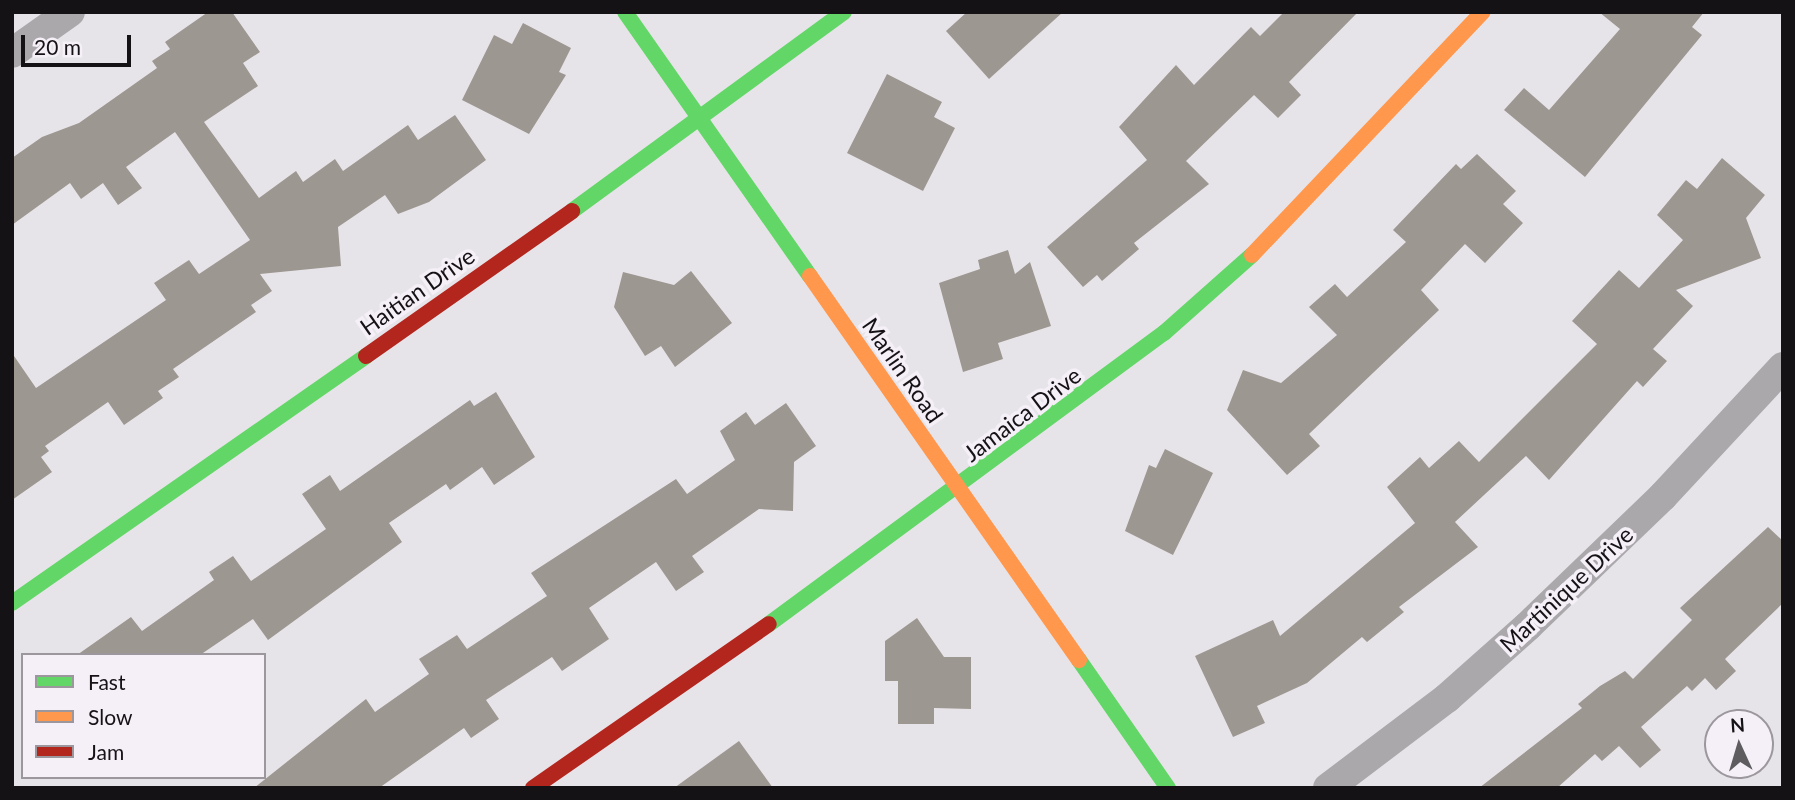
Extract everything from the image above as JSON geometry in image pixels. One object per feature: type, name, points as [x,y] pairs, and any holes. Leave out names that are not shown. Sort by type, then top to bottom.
[{"type":"street","points":[[12,53],[70,12]]},
{"type":"street","name":"Marlin Road","points":[[625,12],[1168,788]]},
{"type":"street","name":"Haitian Drive","points":[[12,603],[701,120],[844,12]]},
{"type":"street","name":"Jamaica Drive","points":[[533,788],[959,489],[1242,266],[1483,12]]},
{"type":"street","name":"Martinique Drive","points":[[1328,788],[1447,698],[1528,626],[1663,496],[1783,367]]},
{"type":"building","points":[[208,12],[232,12],[260,52],[243,63],[258,86],[204,122],[259,198],[296,171],[303,182],[335,159],[343,171],[408,125],[418,140],[455,115],[486,160],[429,202],[398,214],[385,195],[338,227],[341,266],[260,274],[272,291],[251,305],[256,312],[173,369],[179,377],[158,391],[163,398],[124,425],[108,402],[45,446],[49,451],[41,457],[52,472],[12,500],[12,353],[36,388],[166,300],[154,283],[189,260],[199,274],[250,240],[175,132],[126,167],[142,188],[118,205],[103,183],[81,199],[70,183],[12,225],[12,158],[42,137],[79,123],[157,68],[152,61],[170,49],[165,42]]},
{"type":"building","points":[[967,12],[1063,12],[989,79],[946,31]]},
{"type":"building","points":[[1284,12],[1358,12],[1289,82],[1301,95],[1278,118],[1254,95],[1186,161],[1209,184],[1134,243],[1139,249],[1102,281],[1097,275],[1083,287],[1047,247],[1147,160],[1119,127],[1176,65],[1194,85],[1251,27],[1260,36]]},
{"type":"building","points":[[1599,12],[1704,12],[1692,27],[1702,35],[1585,177],[1504,110],[1524,88],[1549,110],[1620,29]]},
{"type":"building","points":[[523,23],[571,48],[559,72],[566,75],[529,134],[462,100],[494,35],[512,44]]},
{"type":"building","points":[[887,74],[942,102],[934,117],[955,128],[923,191],[847,153]]},
{"type":"building","points":[[1477,154],[1516,191],[1503,204],[1523,223],[1485,263],[1465,244],[1421,290],[1439,310],[1309,434],[1320,446],[1287,475],[1227,410],[1243,370],[1281,383],[1337,335],[1309,307],[1335,284],[1347,297],[1406,242],[1393,230],[1456,164],[1461,169]]},
{"type":"building","points":[[1722,158],[1765,195],[1746,218],[1761,258],[1676,290],[1693,306],[1653,349],[1667,361],[1643,387],[1637,381],[1549,480],[1526,456],[1455,522],[1478,547],[1399,607],[1404,612],[1367,642],[1362,637],[1307,683],[1257,706],[1265,723],[1233,737],[1195,656],[1273,620],[1280,636],[1415,523],[1387,487],[1420,457],[1429,468],[1459,441],[1479,462],[1597,344],[1572,321],[1619,270],[1639,288],[1683,240],[1657,215],[1686,180],[1697,189]]},
{"type":"building","points":[[1008,250],[1015,274],[1030,262],[1051,326],[998,343],[1003,359],[963,372],[939,283],[980,269],[978,260]]},
{"type":"building","points":[[691,271],[732,323],[675,367],[661,346],[645,356],[614,307],[623,272],[674,285]]},
{"type":"building","points":[[496,392],[535,457],[494,485],[482,467],[450,490],[446,484],[389,523],[402,542],[268,640],[253,619],[203,653],[80,653],[131,617],[142,631],[214,580],[209,572],[233,556],[251,581],[326,529],[302,494],[330,475],[340,491],[470,400],[474,406]]},
{"type":"building","points":[[786,403],[816,446],[794,462],[793,511],[759,509],[692,556],[704,572],[676,591],[656,562],[589,608],[609,639],[562,671],[552,657],[486,700],[499,719],[471,738],[464,728],[379,788],[254,788],[366,699],[375,712],[429,674],[419,659],[457,635],[467,649],[547,596],[531,573],[676,479],[687,494],[735,460],[720,431],[746,412],[755,425]]},
{"type":"building","points":[[1165,449],[1213,473],[1173,555],[1125,531],[1149,465],[1156,468]]},
{"type":"building","points":[[1768,527],[1783,541],[1783,603],[1725,659],[1736,671],[1716,690],[1705,678],[1692,691],[1687,686],[1641,727],[1661,750],[1640,768],[1619,746],[1602,761],[1595,754],[1557,788],[1479,788],[1582,708],[1578,704],[1600,686],[1625,671],[1633,679],[1692,620],[1680,608]]},
{"type":"building","points":[[917,618],[944,657],[971,657],[971,709],[934,708],[934,724],[898,724],[898,681],[885,681],[885,641]]},
{"type":"building","points":[[739,741],[773,788],[674,788]]},
{"type":"traffic: fast","points":[[625,12],[810,276]]},
{"type":"traffic: fast","points":[[572,211],[844,12]]},
{"type":"traffic: fast","points":[[769,624],[1164,333],[1252,255]]},
{"type":"traffic: fast","points":[[12,603],[366,356]]},
{"type":"traffic: fast","points":[[1079,660],[1168,788]]},
{"type":"traffic: slow","points":[[1252,255],[1483,12]]},
{"type":"traffic: slow","points":[[810,276],[1079,660]]},
{"type":"traffic: jam","points":[[366,356],[572,211]]},
{"type":"traffic: jam","points":[[533,788],[769,624]]}]
